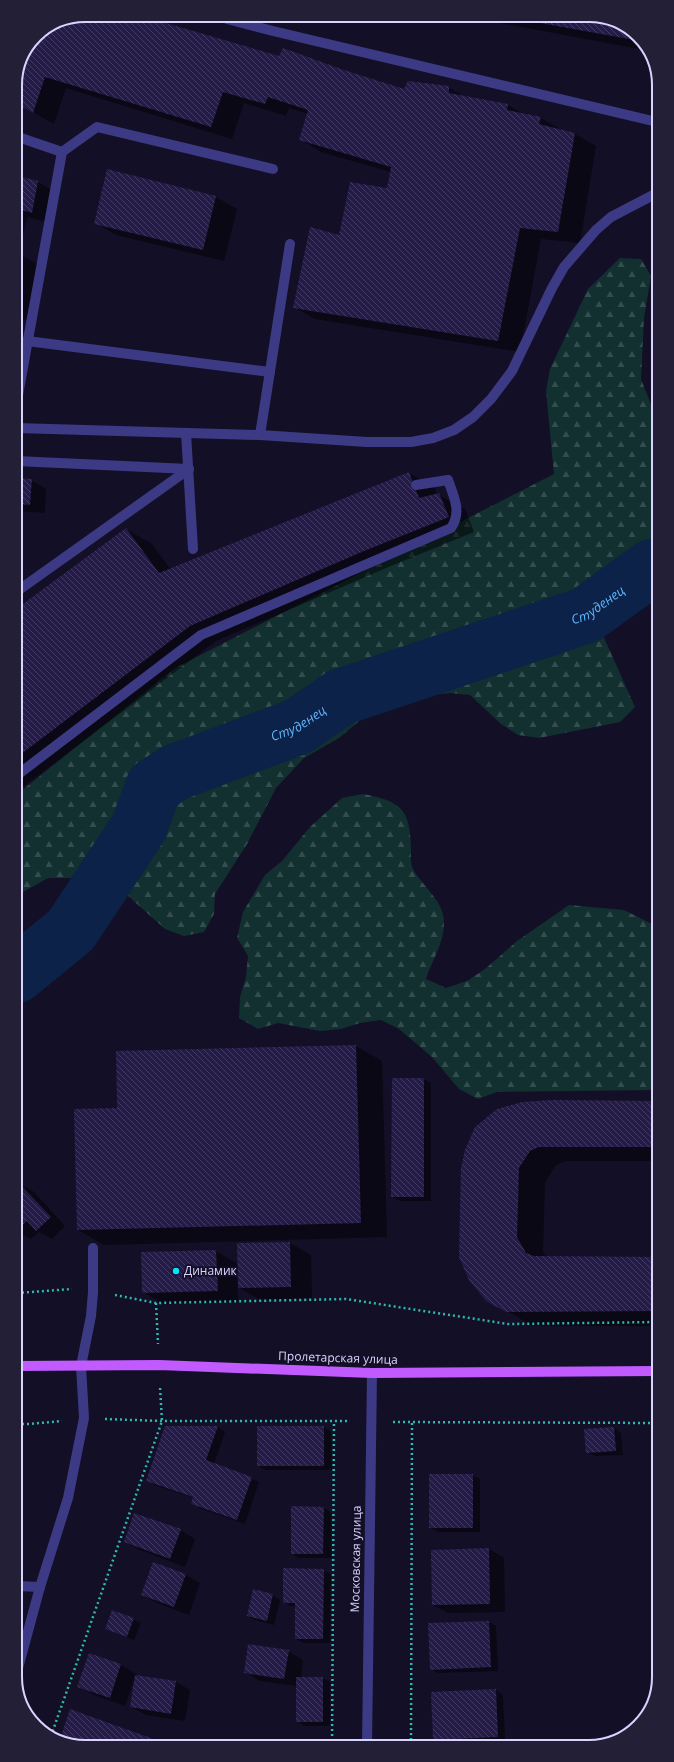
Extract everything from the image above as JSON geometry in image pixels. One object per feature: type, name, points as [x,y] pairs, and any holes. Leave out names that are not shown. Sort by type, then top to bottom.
[{"type":"main road","name":"Пролетарская улица","points":[[22,1366],[159,1365],[372,1373],[652,1372]]},
{"type":"street","points":[[239,22],[652,121]]},
{"type":"street","points":[[22,371],[62,152],[97,127],[273,169]]},
{"type":"street","points":[[22,138],[62,152]]},
{"type":"street","points":[[22,428],[260,435],[367,442],[411,442],[434,438],[454,430],[473,417],[491,399],[512,371],[552,288],[574,254],[610,217],[652,196]]},
{"type":"street","points":[[260,435],[290,244]]},
{"type":"street","points":[[27,342],[270,372]]},
{"type":"street","points":[[186,433],[193,549]]},
{"type":"street","points":[[22,461],[189,469]]},
{"type":"street","points":[[22,588],[189,469]]},
{"type":"street","points":[[22,771],[201,635],[451,528],[456,521],[457,514],[456,503],[448,480],[416,485]]},
{"type":"street","points":[[22,1654],[40,1587],[68,1498],[84,1418],[81,1366],[91,1316],[93,1292],[93,1248]]},
{"type":"street","name":"Московская улица","points":[[367,1740],[372,1373]]},
{"type":"street","points":[[22,1586],[40,1587]]},
{"type":"path","points":[[22,1293],[76,1289],[156,1303],[346,1299],[508,1324],[652,1322]]},
{"type":"path","points":[[53,1732],[162,1421],[334,1421],[332,1740]]},
{"type":"path","points":[[411,1740],[412,1423],[652,1423]]},
{"type":"green space","points":[[620,258],[641,259],[651,276],[644,318],[641,379],[652,407],[652,585],[629,571],[611,577],[599,594],[593,613],[635,707],[620,722],[539,738],[518,735],[501,724],[470,695],[450,693],[408,698],[370,712],[339,738],[304,758],[276,788],[247,844],[215,894],[214,914],[204,932],[184,936],[165,929],[117,886],[98,878],[48,878],[22,893],[22,790],[175,668],[554,474],[546,391],[550,369],[588,289]]},
{"type":"green space","points":[[363,794],[376,797],[395,804],[401,809],[405,816],[410,835],[412,867],[436,900],[443,914],[444,921],[444,929],[438,951],[426,979],[446,988],[467,981],[485,969],[517,941],[569,905],[624,910],[652,924],[652,1090],[497,1092],[478,1099],[459,1089],[432,1057],[399,1029],[381,1020],[360,1023],[341,1029],[320,1031],[278,1023],[258,1029],[239,1018],[240,997],[246,977],[248,956],[237,938],[243,912],[265,875],[282,861],[310,827],[342,798]]},
{"type":"building","points":[[162,22],[279,56],[283,48],[341,69],[404,89],[408,81],[449,86],[449,93],[508,104],[507,110],[541,117],[539,124],[575,133],[558,232],[520,228],[498,341],[293,308],[310,227],[339,235],[350,182],[387,188],[391,167],[299,140],[308,110],[268,97],[265,104],[223,92],[211,127],[45,77],[33,113],[22,107],[22,81],[27,61],[40,40],[61,27],[73,23]]},
{"type":"building","points":[[534,22],[593,22],[605,24],[620,30],[634,40]]},
{"type":"building","points":[[107,169],[216,196],[203,250],[94,224]]},
{"type":"building","points":[[22,177],[38,181],[32,213],[22,210]]},
{"type":"building","points":[[409,472],[419,498],[439,493],[449,517],[364,551],[190,626],[22,753],[22,605],[126,528],[159,573]]},
{"type":"building","points":[[22,478],[32,479],[30,505],[22,504]]},
{"type":"building","points":[[356,1045],[361,1223],[77,1230],[74,1109],[117,1108],[116,1051]]},
{"type":"building","points":[[392,1078],[424,1078],[424,1197],[391,1197]]},
{"type":"building","points":[[552,1100],[652,1101],[652,1147],[539,1147],[530,1151],[519,1168],[517,1237],[526,1253],[534,1256],[652,1257],[652,1311],[506,1312],[486,1301],[469,1280],[459,1257],[461,1168],[465,1150],[475,1127],[497,1109],[522,1102]]},
{"type":"building","points":[[22,1186],[51,1217],[36,1231],[27,1221],[22,1226]]},
{"type":"building","points":[[290,1242],[291,1287],[238,1288],[237,1243]]},
{"type":"building","points":[[216,1250],[218,1291],[142,1293],[141,1252]]},
{"type":"building","points":[[165,1426],[218,1426],[206,1460],[252,1477],[237,1520],[191,1504],[193,1497],[146,1481]]},
{"type":"building","points":[[257,1426],[324,1426],[324,1466],[257,1466]]},
{"type":"building","points":[[614,1427],[616,1451],[586,1453],[584,1429]]},
{"type":"building","points":[[429,1474],[473,1474],[473,1528],[429,1528]]},
{"type":"building","points":[[291,1506],[324,1507],[323,1554],[291,1554]]},
{"type":"building","points":[[134,1513],[181,1529],[170,1559],[124,1542]]},
{"type":"building","points":[[489,1548],[490,1604],[432,1605],[431,1550]]},
{"type":"building","points":[[153,1562],[186,1574],[174,1607],[141,1595]]},
{"type":"building","points":[[283,1568],[324,1569],[323,1639],[295,1639],[295,1603],[283,1603]]},
{"type":"building","points":[[253,1589],[273,1594],[267,1621],[247,1616]]},
{"type":"building","points":[[112,1610],[134,1618],[127,1637],[105,1629]]},
{"type":"building","points":[[489,1621],[491,1667],[430,1670],[428,1623]]},
{"type":"building","points":[[248,1644],[289,1650],[284,1679],[244,1673]]},
{"type":"building","points":[[89,1653],[121,1664],[110,1698],[77,1687]]},
{"type":"building","points":[[135,1675],[176,1681],[171,1714],[130,1707]]},
{"type":"building","points":[[296,1677],[323,1677],[323,1722],[296,1722]]},
{"type":"building","points":[[496,1689],[498,1737],[433,1740],[431,1692]]},
{"type":"building","points":[[70,1709],[156,1740],[81,1740],[61,1735]]},
{"type":"waterway","name":"Студенец","points":[[22,970],[71,930],[139,827],[154,786],[176,772],[297,727],[341,697],[586,615],[652,568]]},
{"type":"place","name":"Динамик","points":[[176,1271]]}]
